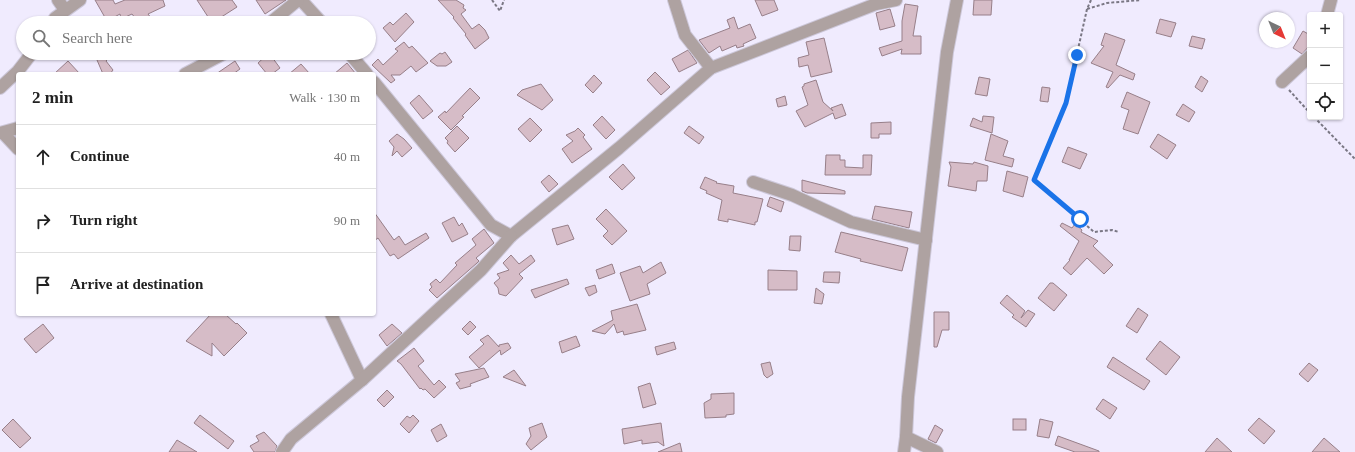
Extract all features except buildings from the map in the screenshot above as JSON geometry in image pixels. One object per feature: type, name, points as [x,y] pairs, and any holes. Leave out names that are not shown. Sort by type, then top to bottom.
[{"type":"street","points":[[58,0],[65,10]]},
{"type":"street","points":[[58,16],[80,0]]},
{"type":"street","points":[[279,16],[298,0]]},
{"type":"street","points":[[301,0],[316,16]]},
{"type":"street","points":[[674,0],[685,35],[711,68]]},
{"type":"street","points":[[282,452],[291,438],[362,380],[481,270],[511,236],[619,148],[711,68],[864,4],[876,4],[896,0]]},
{"type":"street","points":[[904,452],[908,397],[947,52],[957,0]]},
{"type":"street","points":[[1328,12],[1331,0]]},
{"type":"street","points":[[1282,82],[1307,59]]},
{"type":"street","points":[[17,72],[27,60]]},
{"type":"street","points":[[189,72],[211,60]]},
{"type":"street","points":[[355,60],[365,72]]},
{"type":"street","points":[[0,88],[16,73]]},
{"type":"street","points":[[376,84],[490,226],[511,236]]},
{"type":"street","points":[[1,133],[16,129]]},
{"type":"street","points":[[1,133],[4,134],[16,147]]},
{"type":"street","points":[[753,182],[792,195],[851,222],[926,240]]},
{"type":"street","points":[[332,316],[362,380]]},
{"type":"street","points":[[906,437],[937,452]]},
{"type":"path","points":[[492,0],[500,11],[504,0]]},
{"type":"path","points":[[1091,0],[1087,9],[1066,103],[1034,180],[1094,232],[1112,230],[1119,232]]},
{"type":"path","points":[[1087,9],[1107,3],[1141,0]]},
{"type":"path","points":[[1282,82],[1307,110]]},
{"type":"path","points":[[1317,120],[1355,159]]},
{"type":"route","points":[[1077,55],[1066,103],[1034,180],[1080,219]]}]
